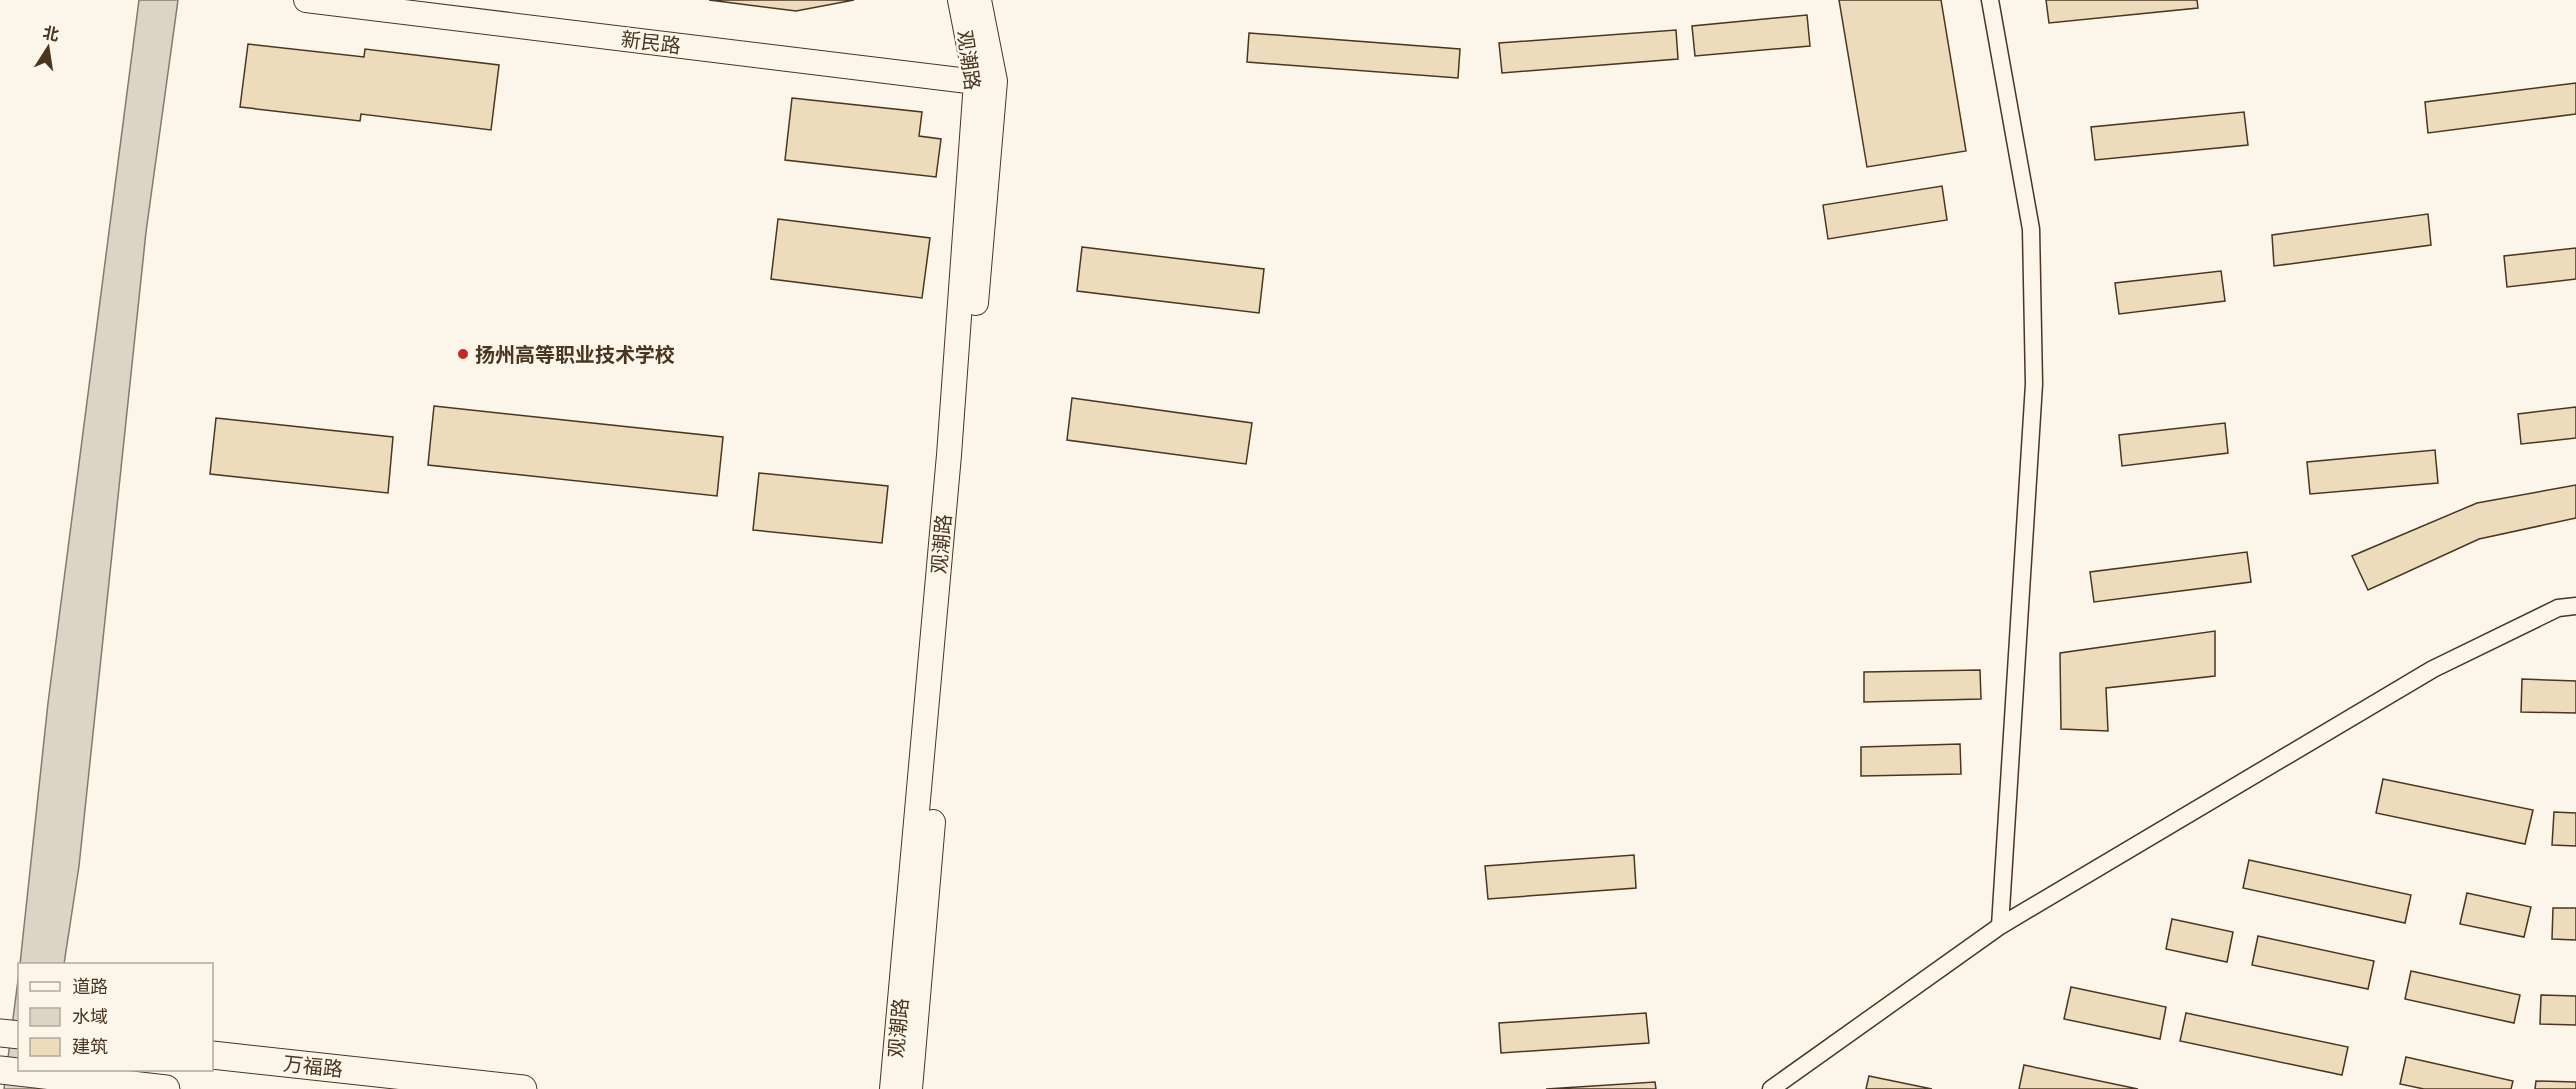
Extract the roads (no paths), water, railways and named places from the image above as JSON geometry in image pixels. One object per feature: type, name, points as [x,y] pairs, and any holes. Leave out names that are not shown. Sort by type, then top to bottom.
[{"type":"main road","points":[[0,1033],[18,1035]]},
{"type":"main road","name":"万福路","points":[[213,1055],[523,1089]]},
{"type":"main road","points":[[0,1070],[166,1089]]},
{"type":"street","name":"新民路","points":[[306,0],[985,82]]},
{"type":"street","name":"观潮路","points":[[892,1089],[985,82],[960,0]]},
{"type":"street","name":"观潮路","points":[[910,1089],[985,82],[979,0]]},
{"type":"street","points":[[1990,0],[2031,229],[2034,384],[2000,926]]},
{"type":"street","points":[[1771,1089],[2000,926],[2433,669],[2558,608],[2576,606]]},
{"type":"water","points":[[139,0],[178,0],[146,232],[79,866],[64,963],[20,963],[48,703]]},
{"type":"water","points":[[18,980],[18,1071],[47,1071],[44,1089],[4,1089]]},
{"type":"place","name":"扬州高等职业技术学校","points":[[463,354]]}]
